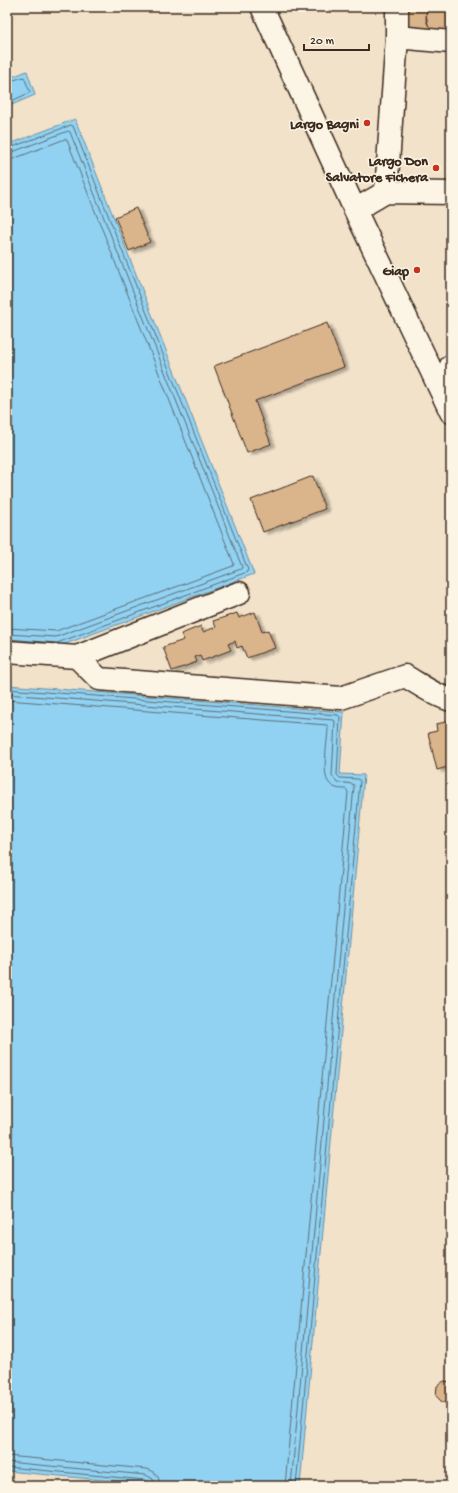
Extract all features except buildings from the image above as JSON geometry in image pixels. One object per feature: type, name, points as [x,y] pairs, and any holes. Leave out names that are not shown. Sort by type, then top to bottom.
[{"type":"street","points":[[262,7],[355,210],[450,406]]},
{"type":"street","points":[[386,192],[397,7]]},
{"type":"street","points":[[396,37],[451,42]]},
{"type":"street","points":[[355,210],[386,192],[451,193]]},
{"type":"street","points":[[450,406],[451,366]]},
{"type":"street","points":[[7,652],[77,658],[239,593]]},
{"type":"street","points":[[77,658],[99,679],[341,698],[397,679],[426,688],[446,699],[451,700]]},
{"type":"street","points":[[397,679],[434,706],[451,709]]},
{"type":"water","points":[[27,71],[35,95],[7,107],[7,79]]},
{"type":"water","points":[[75,119],[254,574],[57,647],[7,643],[7,145]]},
{"type":"water","points":[[7,685],[344,712],[340,774],[364,775],[300,1486],[165,1486],[7,1471]]},
{"type":"place","name":"Largo Bagni","points":[[367,123]]},
{"type":"place","name":"Largo Don Salvatore Fichera","points":[[436,168]]},
{"type":"place","name":"Giap","points":[[417,270]]}]
